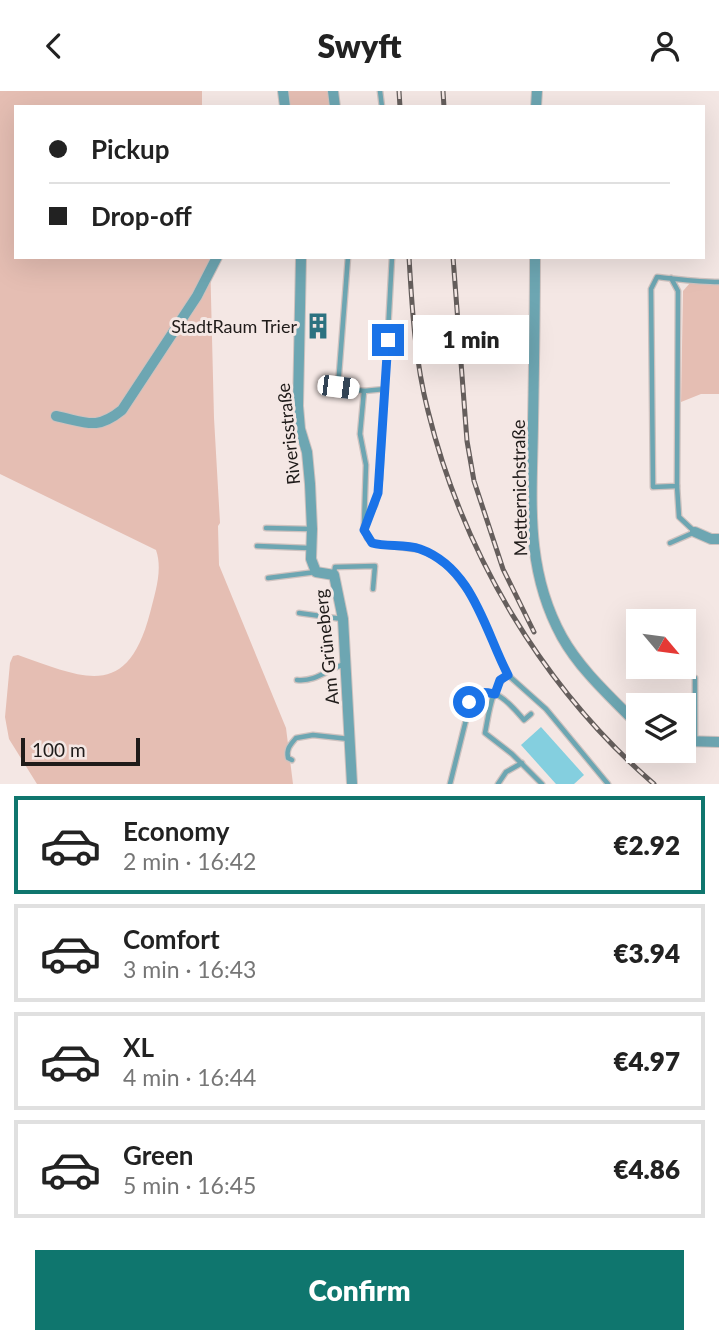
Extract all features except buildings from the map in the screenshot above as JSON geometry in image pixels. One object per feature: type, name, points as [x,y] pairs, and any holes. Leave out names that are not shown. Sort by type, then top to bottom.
[{"type":"street","points":[[56,416],[97,424],[108,421],[122,410],[197,296],[216,259]]},
{"type":"street","name":"Riverisstraße","points":[[301,259],[297,378],[299,416],[308,457],[312,526]]},
{"type":"street","name":"Metternichstraße","points":[[535,259],[532,491],[533,539],[539,583],[552,615],[574,655],[626,712]]},
{"type":"street","name":"Am Grüneberg","points":[[312,526],[311,559],[316,572],[334,575],[343,619],[352,784]]},
{"type":"street","points":[[695,532],[711,540],[719,539]]},
{"type":"street","points":[[696,741],[719,742]]},
{"type":"lane","points":[[348,259],[338,387],[364,391],[385,389]]},
{"type":"lane","points":[[364,526],[378,493],[392,259]]},
{"type":"lane","points":[[677,487],[653,487],[651,289],[657,277],[719,282]]},
{"type":"lane","points":[[670,543],[695,532],[678,517],[678,291],[671,278]]},
{"type":"lane","points":[[364,391],[360,435],[366,465],[365,535],[372,543],[422,550],[450,568],[474,599],[508,675],[546,709],[608,784]]},
{"type":"lane","points":[[265,528],[312,526]]},
{"type":"lane","points":[[257,546],[310,548]]},
{"type":"lane","points":[[334,575],[335,567],[375,566],[373,589]]},
{"type":"lane","points":[[268,578],[316,572]]},
{"type":"lane","points":[[299,613],[343,619]]},
{"type":"lane","points":[[297,680],[313,680],[336,666],[346,664]]},
{"type":"lane","points":[[508,675],[500,680],[485,733],[522,763],[542,784]]},
{"type":"lane","points":[[450,784],[472,696],[479,692],[495,694],[508,701],[524,720],[531,713]]},
{"type":"lane","points":[[292,760],[288,758],[288,747],[296,738],[313,735],[350,740]]},
{"type":"lane","points":[[498,784],[506,772],[522,763]]},
{"type":"shaded area","points":[[0,91],[202,91],[202,105],[14,105],[14,259],[210,259],[220,523],[219,565],[286,728],[293,784],[37,784],[9,739],[5,717],[13,656],[18,655],[83,675],[100,676],[116,671],[129,660],[140,641],[154,598],[159,565],[156,550],[0,474]]},
{"type":"shaded area","points":[[287,91],[329,91],[331,105],[289,105]]},
{"type":"shaded area","points":[[690,283],[719,285],[719,394],[701,394],[681,402],[683,291]]},
{"type":"water","points":[[541,727],[584,775],[574,784],[556,784],[521,745]]},
{"type":"railway","points":[[399,91],[400,105]]},
{"type":"railway","points":[[443,91],[444,105]]},
{"type":"railway","points":[[409,259],[417,354],[428,411],[462,516],[485,566],[512,614],[576,705],[654,784]]},
{"type":"railway","points":[[453,259],[467,441],[474,481],[503,569],[534,632]]},
{"type":"place","name":"StadtRaum Trier","points":[[318,326]]},
{"type":"route","points":[[388,340],[380,479],[374,505],[364,526],[365,535],[372,543],[414,548],[436,557],[462,581],[474,599],[508,675],[500,680],[495,694],[479,692],[472,696],[469,702]]}]
